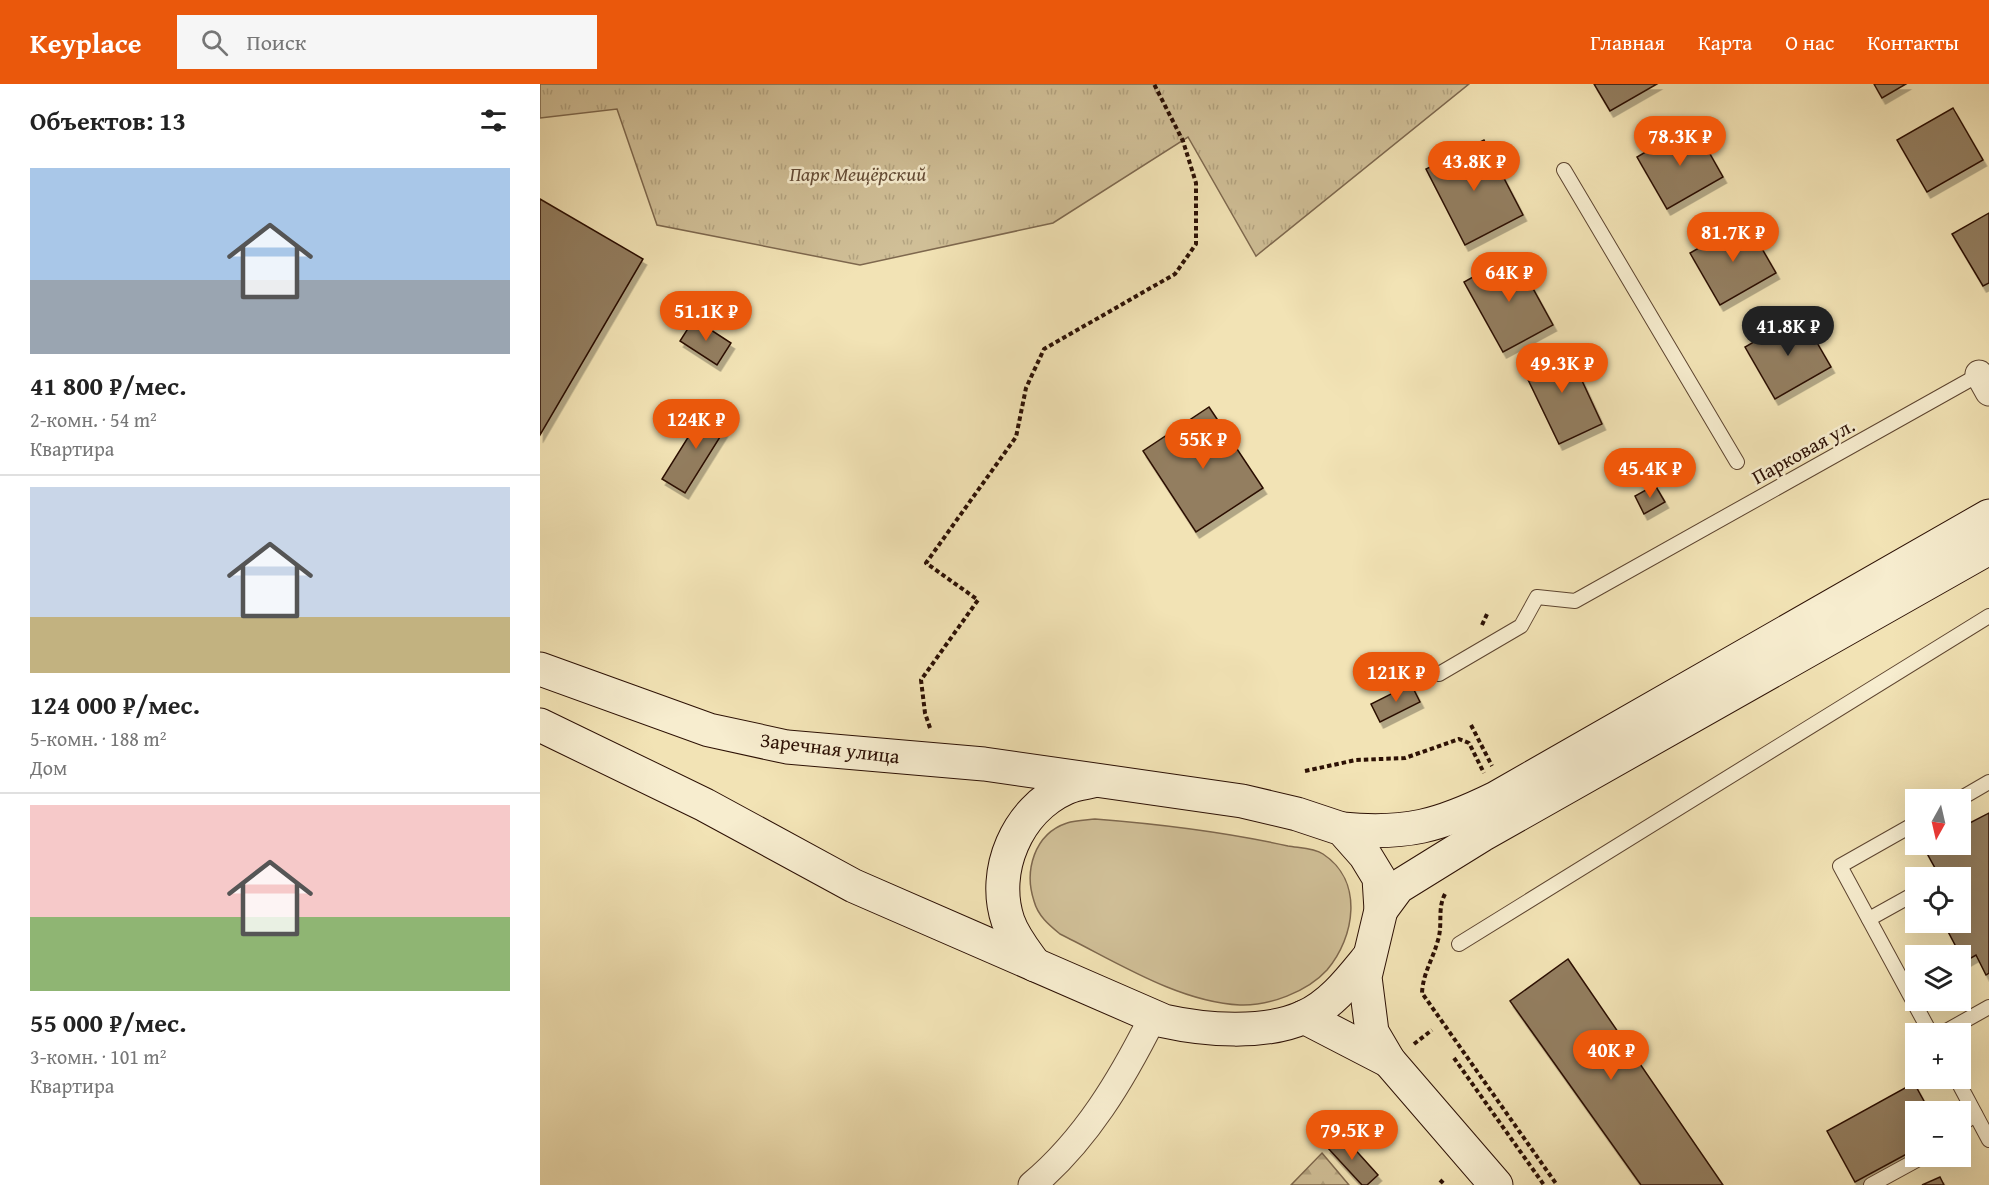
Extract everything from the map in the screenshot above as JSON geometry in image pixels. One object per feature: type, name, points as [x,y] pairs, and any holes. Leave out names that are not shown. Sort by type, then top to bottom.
[{"type":"street","name":"Заречная улица","points":[[540,669],[709,730],[787,747],[984,764],[1242,801],[1297,814],[1342,829],[1375,832],[1427,827],[1487,802],[1989,516]]},
{"type":"street","points":[[1381,910],[1398,888],[1482,835],[1989,548]]},
{"type":"street","points":[[540,726],[705,805],[854,886],[1153,1017],[1198,1028],[1233,1029],[1304,1017],[1331,999],[1368,958]]},
{"type":"street","name":"Заречная улица","points":[[1035,965],[1018,941],[1008,920],[1003,885],[1007,854],[1020,827],[1043,803],[1066,788],[1094,781]]},
{"type":"street","points":[[1342,829],[1365,855],[1379,878],[1381,910],[1377,936],[1368,958],[1365,977],[1372,1032],[1400,1055],[1496,1185]]},
{"type":"street","points":[[1032,1185],[1066,1154],[1092,1123],[1153,1017]]},
{"type":"street","points":[[1304,1017],[1400,1055]]},
{"type":"lane","points":[[1564,170],[1737,462]]},
{"type":"lane","name":"Парковая ул.","points":[[1439,674],[1521,626],[1537,597],[1575,601],[1986,378]]},
{"type":"lane","points":[[1459,944],[1989,616]]},
{"type":"lane","points":[[1971,793],[1989,782]]},
{"type":"lane","points":[[1905,830],[1840,866],[1925,1023]]},
{"type":"lane","points":[[1869,919],[1905,899]]},
{"type":"lane","points":[[1961,1023],[1989,1007]]},
{"type":"lane","points":[[1962,1089],[1989,1140]]},
{"type":"lane","points":[[1971,1117],[1975,1114]]},
{"type":"lane","points":[[1870,1185],[1905,1166]]},
{"type":"path","points":[[930,728],[925,713],[921,680],[978,600],[926,563],[1016,436],[1026,388],[1044,349],[1175,274],[1196,244],[1196,183],[1183,141],[1154,84]]},
{"type":"path","points":[[1471,725],[1496,774]]},
{"type":"path","points":[[1305,771],[1356,760],[1406,758],[1459,739],[1469,743],[1488,782]]},
{"type":"path","points":[[1446,891],[1440,904],[1439,939],[1423,979],[1422,993],[1557,1185]]},
{"type":"path","points":[[1400,1055],[1432,1030]]},
{"type":"path","points":[[1454,1058],[1544,1185]]},
{"type":"path","points":[[1440,1180],[1445,1185]]},
{"type":"green space","name":"Парк Мещёрский","points":[[540,84],[1469,84],[1256,256],[1188,137],[1053,223],[860,265],[657,225],[617,109],[540,118]]},
{"type":"green space","points":[[1095,819],[1216,833],[1311,849],[1323,854],[1336,865],[1345,879],[1350,894],[1349,926],[1337,957],[1319,978],[1298,991],[1263,1003],[1240,1005],[1217,1002],[1170,988],[1125,968],[1060,934],[1041,916],[1034,901],[1030,878],[1034,855],[1039,845],[1056,828],[1070,822]]},
{"type":"green space","points":[[1322,1153],[1349,1185],[1291,1185]]},
{"type":"building","points":[[1594,84],[1657,84],[1610,111]]},
{"type":"building","points":[[1874,84],[1906,84],[1882,98]]},
{"type":"building","points":[[1953,108],[1983,160],[1927,192],[1897,140]]},
{"type":"building","points":[[1693,124],[1723,177],[1667,209],[1637,157]]},
{"type":"building","points":[[1484,140],[1523,215],[1465,245],[1426,169]]},
{"type":"building","points":[[540,199],[643,259],[540,435]]},
{"type":"building","points":[[1989,213],[1989,283],[1983,286],[1952,234]]},
{"type":"building","points":[[1746,221],[1776,273],[1720,305],[1690,253]]},
{"type":"building","points":[[1514,254],[1553,325],[1503,352],[1464,282]]},
{"type":"building","points":[[1801,315],[1831,367],[1775,399],[1745,347]]},
{"type":"building","points":[[694,319],[731,343],[717,365],[680,341]]},
{"type":"building","points":[[1565,344],[1602,424],[1559,444],[1521,365]]},
{"type":"building","points":[[707,407],[730,421],[685,493],[662,479]]},
{"type":"building","points":[[1209,407],[1263,488],[1196,532],[1143,451]]},
{"type":"building","points":[[1655,485],[1665,502],[1644,514],[1635,496]]},
{"type":"building","points":[[1411,684],[1420,702],[1380,722],[1371,704]]},
{"type":"building","points":[[1989,813],[1989,973],[1986,975],[1976,955],[1971,958],[1971,945],[1955,945],[1949,933],[1971,933],[1971,867],[1934,867],[1928,855],[1971,855],[1971,822]]},
{"type":"building","points":[[1568,959],[1723,1185],[1641,1185],[1510,1001]]},
{"type":"building","points":[[1905,1088],[1917,1089],[1924,1101],[1905,1101],[1905,1155],[1855,1182],[1827,1131]]},
{"type":"building","points":[[1341,1134],[1378,1175],[1367,1185],[1362,1185],[1327,1147]]},
{"type":"building","points":[[1940,1177],[1944,1185],[1922,1185]]}]
